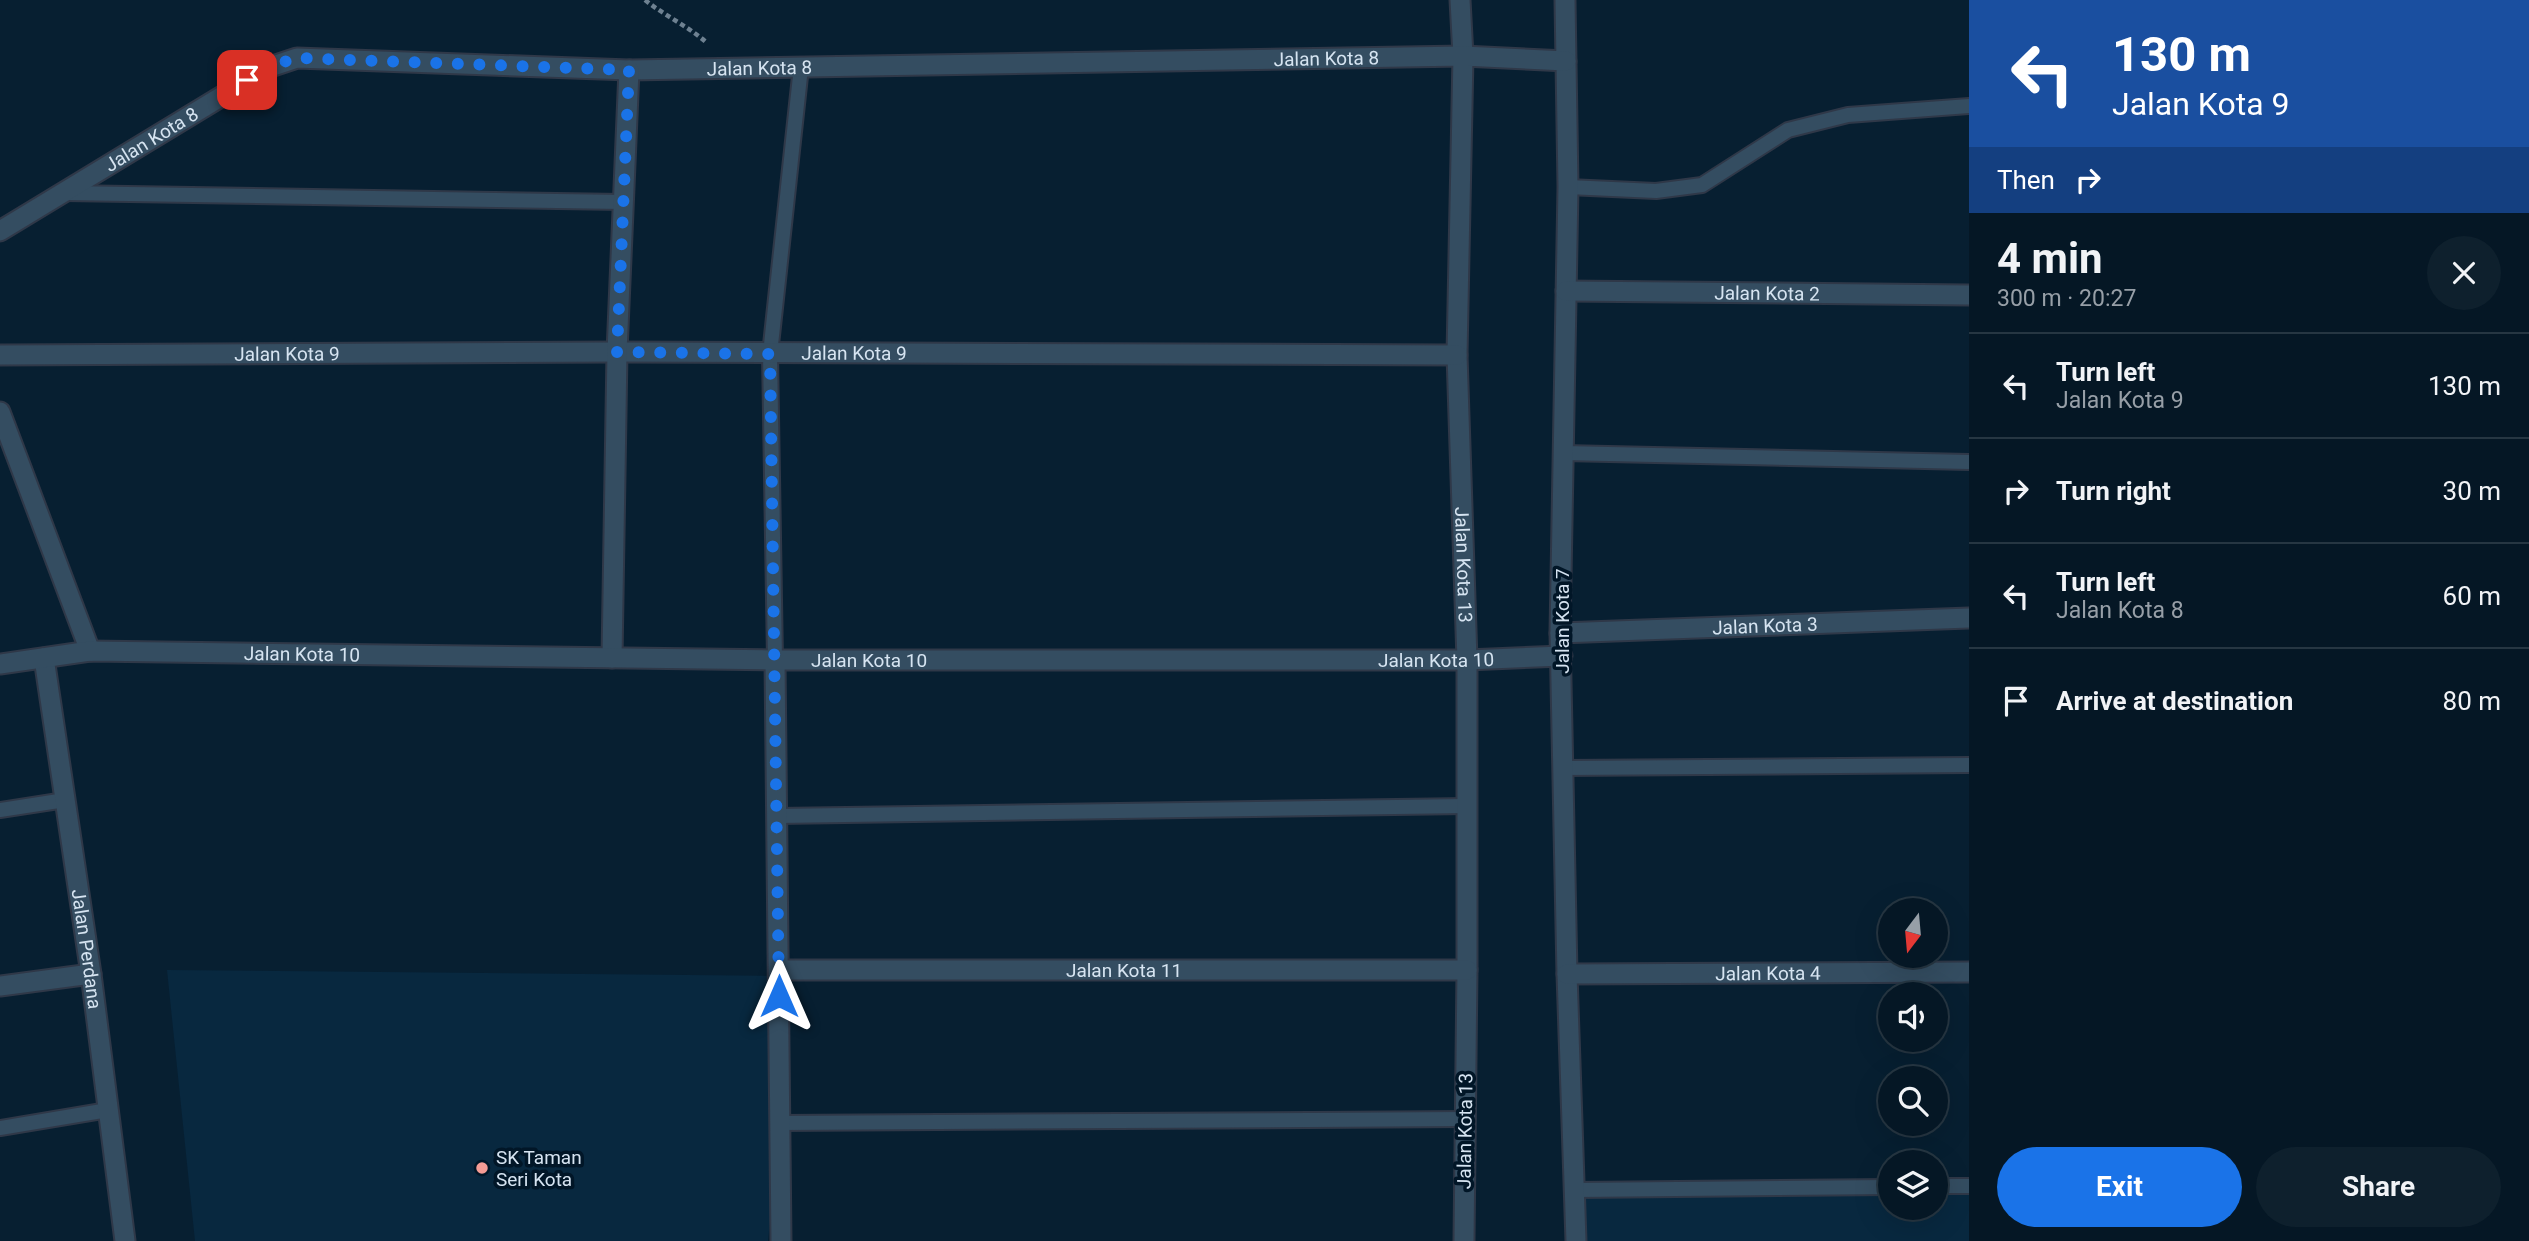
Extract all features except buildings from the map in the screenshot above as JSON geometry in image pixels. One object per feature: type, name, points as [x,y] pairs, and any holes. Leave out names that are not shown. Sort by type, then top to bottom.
[{"type":"street","name":"Jalan Kota 13","points":[[1461,0],[1463,56],[1457,355],[1467,660],[1464,1241]]},
{"type":"street","name":"Jalan Kota 7","points":[[1565,0],[1567,187],[1560,633],[1576,1241]]},
{"type":"street","name":"Jalan Kota 8","points":[[0,231],[270,66],[306,58],[629,70],[1463,56],[1566,61]]},
{"type":"street","points":[[612,658],[617,352],[629,70]]},
{"type":"street","name":"Jalan Kota 2","points":[[1566,291],[1969,295]]},
{"type":"street","name":"Jalan Kota 9","points":[[0,355],[617,352],[1457,355]]},
{"type":"street","points":[[0,412],[90,651]]},
{"type":"street","name":"Jalan Kota 3","points":[[1560,633],[1969,618]]},
{"type":"street","name":"Jalan Kota 10","points":[[0,664],[90,651],[775,660],[1467,660],[1562,656]]},
{"type":"street","name":"Jalan Perdana","points":[[44,658],[91,974],[124,1241]]},
{"type":"street","points":[[775,660],[781,1241]]},
{"type":"street","name":"Jalan Kota 11","points":[[779,970],[1467,970]]},
{"type":"street","name":"Jalan Kota 4","points":[[1567,974],[1969,972]]},
{"type":"street","points":[[0,986],[91,974]]},
{"type":"lane","points":[[775,660],[770,354],[801,66]]},
{"type":"lane","points":[[1567,187],[1656,191],[1702,185],[1788,130],[1848,115],[1969,106]]},
{"type":"lane","points":[[63,193],[623,202]]},
{"type":"lane","points":[[1563,453],[1969,462]]},
{"type":"lane","points":[[1563,768],[1969,765]]},
{"type":"lane","points":[[0,810],[65,800]]},
{"type":"lane","points":[[777,816],[1467,806]]},
{"type":"lane","points":[[0,1128],[108,1111]]},
{"type":"lane","points":[[779,1123],[1465,1119]]},
{"type":"lane","points":[[1948,1186],[1969,1186]]},
{"type":"lane","points":[[1575,1190],[1878,1187]]},
{"type":"path","points":[[645,0],[661,13],[692,30],[735,67]]},
{"type":"shaded area","name":"SK Taman Seri Kota","points":[[167,970],[785,976],[783,1095],[768,1241],[195,1241]]},
{"type":"shaded area","points":[[1948,1180],[1969,1180],[1969,1241],[1566,1241],[1564,1184],[1878,1181],[1878,1220],[1948,1220]]},
{"type":"place","name":"SK Taman Seri Kota","points":[[482,1168]]},
{"type":"route","points":[[247,80],[270,66],[297,58],[629,70],[617,352],[770,354],[779,996]]}]
